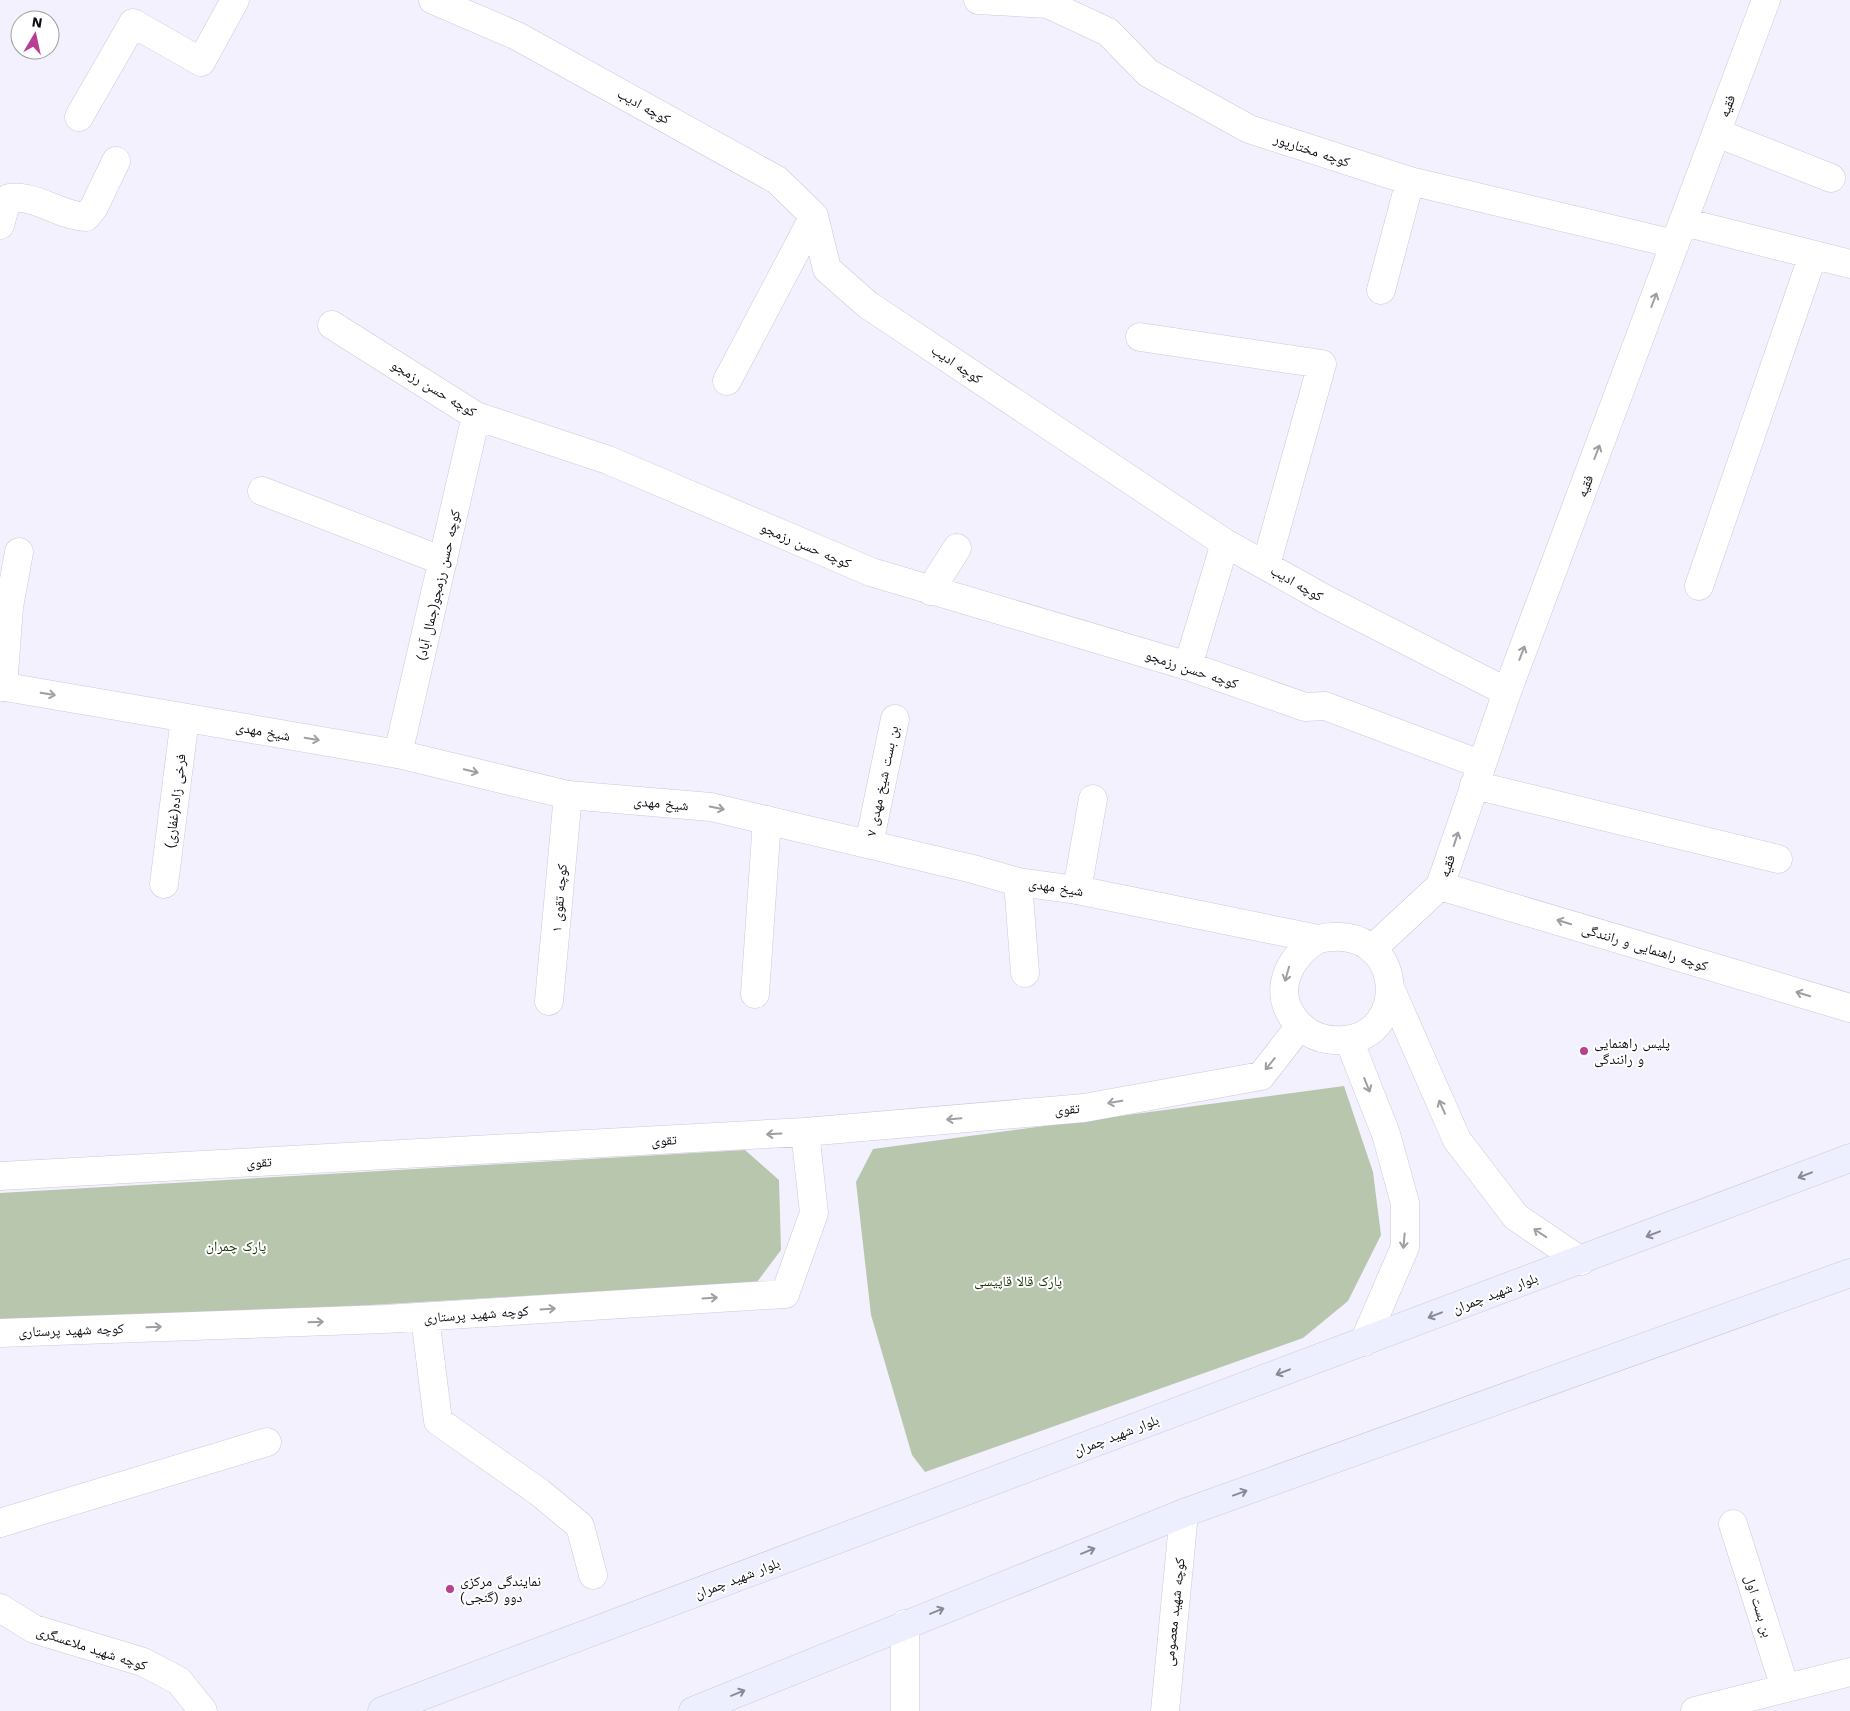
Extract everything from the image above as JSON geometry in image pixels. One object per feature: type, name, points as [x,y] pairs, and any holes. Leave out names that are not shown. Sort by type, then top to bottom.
[{"type":"main road","name":"بلوار شهید چمران","points":[[382,1711],[1850,1158]]},
{"type":"main road","points":[[698,1710],[905,1624],[1184,1513],[1850,1273]]},
{"type":"street","points":[[78,117],[133,23],[201,62],[235,0]]},
{"type":"street","name":"کوچه مختارپور","points":[[978,0],[1048,4],[1108,32],[1148,73],[1249,129],[1410,181],[1680,233],[1813,255],[1850,264]]},
{"type":"street","name":"فقیه","points":[[1372,949],[1440,886],[1477,774],[1507,692],[1766,0]]},
{"type":"street","name":"کوچه ادیب","points":[[443,2],[517,36],[777,180],[814,216],[827,268],[868,305],[1225,543],[1325,599],[1507,692]]},
{"type":"street","points":[[1717,133],[1831,178]]},
{"type":"street","points":[[0,225],[9,198],[19,196],[73,216],[86,217],[94,207],[116,161]]},
{"type":"street","points":[[1381,290],[1410,181]]},
{"type":"street","points":[[727,381],[814,216]]},
{"type":"street","points":[[1699,586],[1813,255]]},
{"type":"street","name":"کوچه حسن رزمجو","points":[[332,326],[476,416],[608,460],[871,572],[1188,666],[1305,707],[1325,706],[1477,774],[1778,859]]},
{"type":"street","points":[[1140,337],[1322,364],[1266,565]]},
{"type":"street","name":"کوچه حسن رزمجو(جمال آباد)","points":[[398,754],[476,416]]},
{"type":"street","points":[[262,491],[443,561]]},
{"type":"street","points":[[1188,666],[1225,543]]},
{"type":"street","points":[[930,591],[957,548]]},
{"type":"street","points":[[2,687],[9,607],[19,552]]},
{"type":"street","name":"شیخ مهدی","points":[[2,687],[398,754],[568,795],[711,807],[869,844],[1018,882],[1077,890],[1318,939]]},
{"type":"street","name":"فرخی زاده(غفاری)","points":[[164,884],[185,718]]},
{"type":"street","name":"بن بست شیخ مهدی ۷","points":[[869,844],[896,719]]},
{"type":"street","name":"کوچه تقوی ۱","points":[[549,1001],[568,795]]},
{"type":"street","points":[[1077,890],[1093,799]]},
{"type":"street","points":[[755,994],[767,820]]},
{"type":"street","points":[[1018,882],[1025,973]]},
{"type":"street","name":"کوچه راهنمایی و رانندگی","points":[[1440,886],[1850,1008]]},
{"type":"street","points":[[1391,990],[1387,1007],[1378,1022],[1365,1033],[1349,1040],[1331,1041],[1314,1036],[1300,1026],[1290,1012],[1285,995],[1285,978],[1292,962],[1303,948],[1318,939],[1335,935],[1353,937],[1381,957],[1388,973],[1391,990],[1457,1140],[1516,1217],[1581,1260]]},
{"type":"street","name":"تقوی","points":[[0,1176],[805,1132],[1084,1108],[1261,1076],[1300,1026]]},
{"type":"street","points":[[1349,1040],[1386,1134],[1405,1203],[1405,1247],[1364,1342]]},
{"type":"street","name":"کوچه شهید پرستاری","points":[[0,1333],[425,1317],[785,1294],[814,1213],[805,1132]]},
{"type":"street","points":[[425,1317],[438,1421],[539,1492],[580,1526],[593,1575]]},
{"type":"street","points":[[0,1523],[267,1442]]},
{"type":"street","name":"کوچه شهید معصومی","points":[[1164,1711],[1184,1513]]},
{"type":"street","name":"بن بست اول","points":[[1733,1524],[1784,1688]]},
{"type":"street","name":"کوچه شهید ملاعسگری","points":[[0,1608],[34,1629],[150,1666],[179,1681],[203,1711]]},
{"type":"street","points":[[905,1624],[905,1711]]},
{"type":"street","points":[[1695,1711],[1850,1672]]},
{"type":"green space","name":"پارک قالا قاپیسی","points":[[1344,1086],[1373,1172],[1381,1235],[1348,1301],[1303,1338],[925,1472],[912,1455],[871,1315],[856,1182],[873,1149]]},
{"type":"green space","name":"پارک چمران","points":[[745,1150],[779,1180],[781,1250],[757,1282],[222,1314],[0,1320],[0,1193]]},
{"type":"place","name":"پلیس راهنمایی و رانندگی","points":[[1584,1051]]},
{"type":"place","name":"نمایندگی مرکزی دوو (گنجی)","points":[[450,1589]]}]
